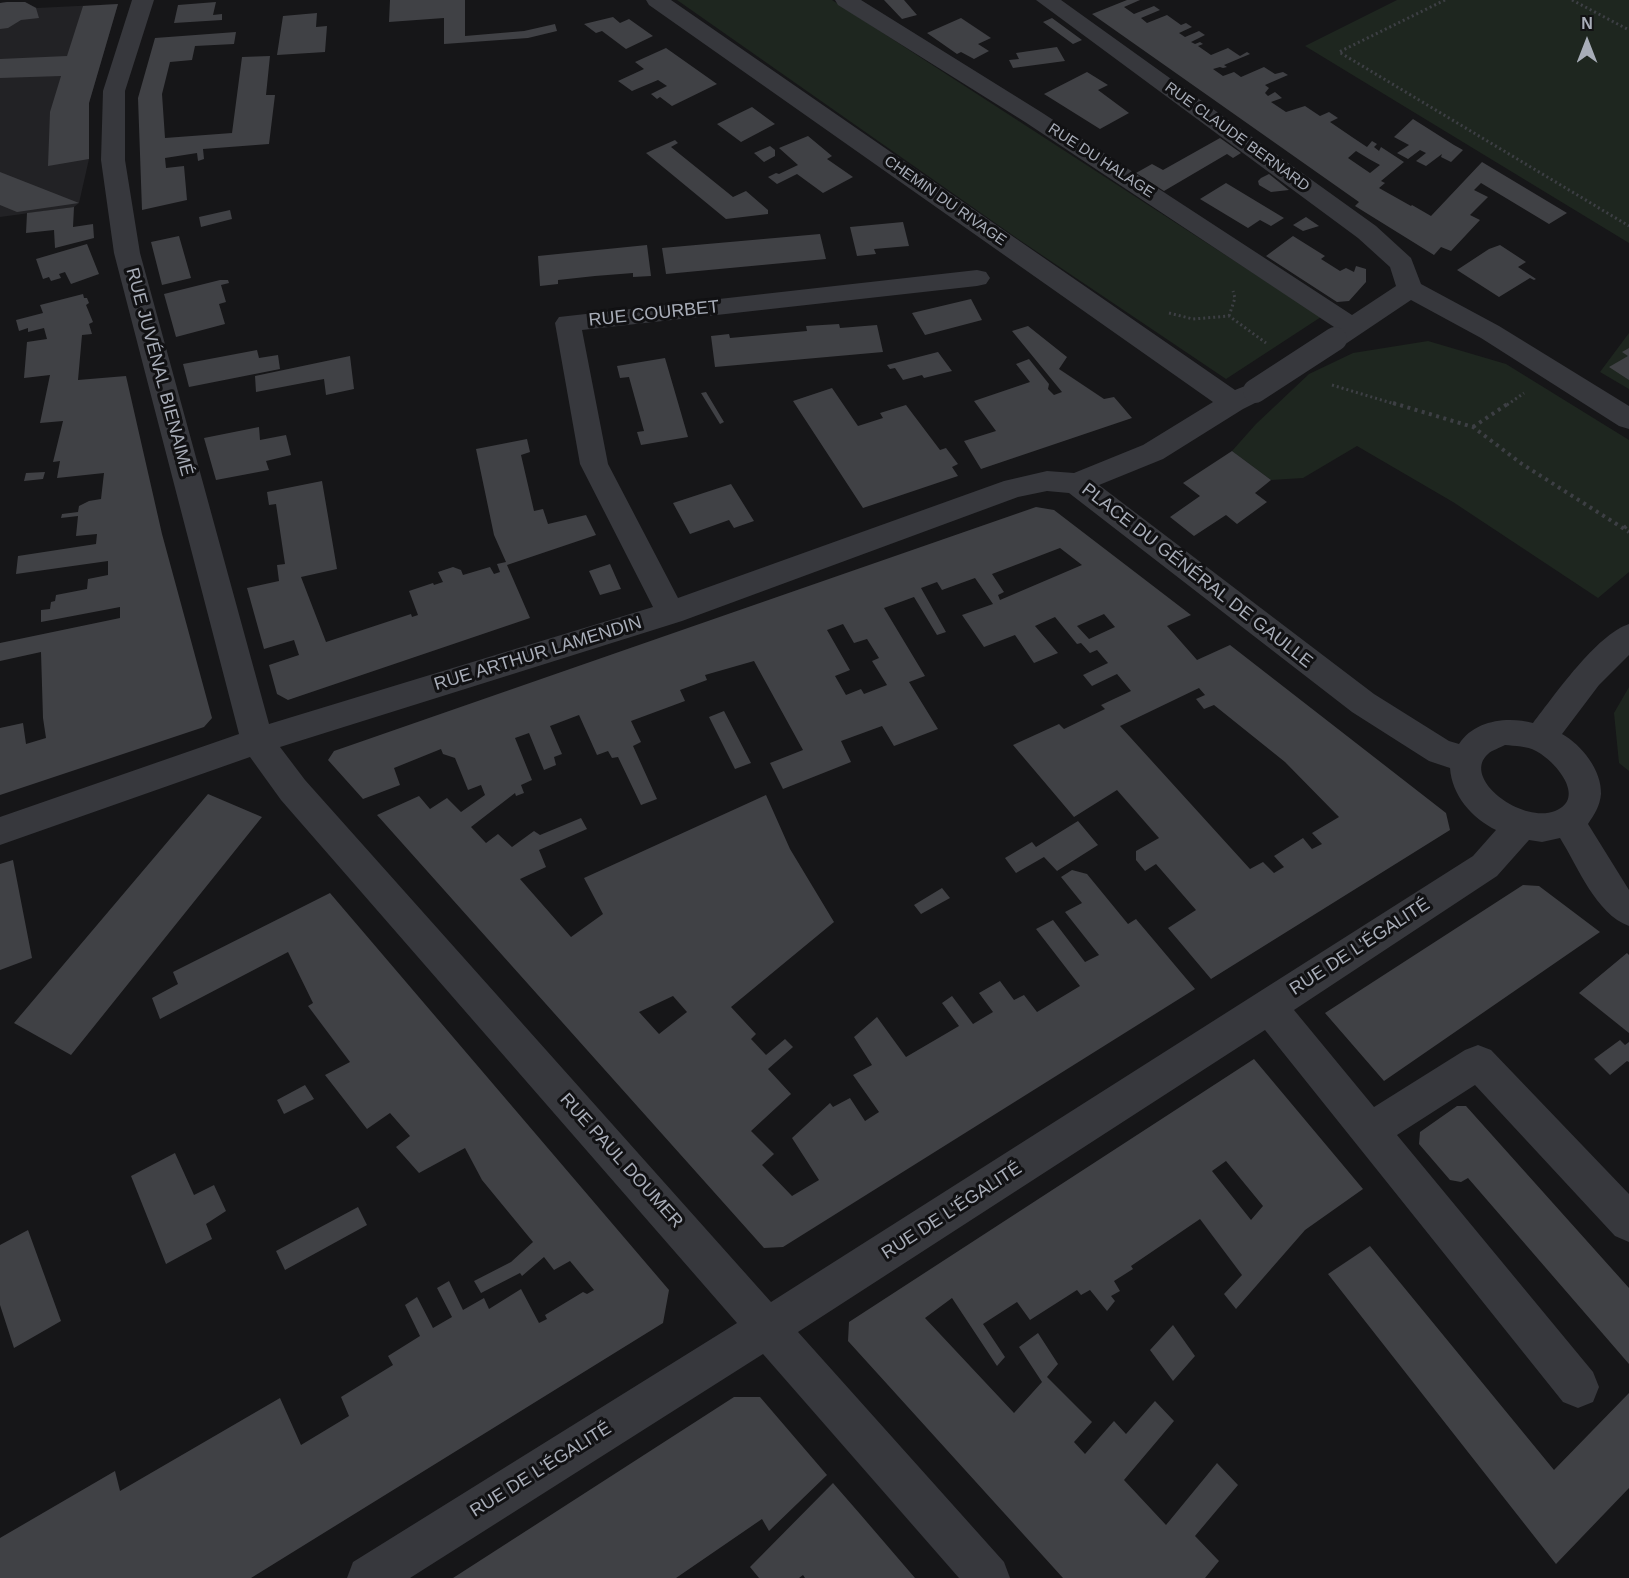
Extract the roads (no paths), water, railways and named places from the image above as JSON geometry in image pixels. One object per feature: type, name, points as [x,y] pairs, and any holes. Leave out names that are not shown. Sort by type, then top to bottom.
[{"type":"street","name":"RUE JUVÉNAL BIENAIMÉ","points":[[143,0],[114,91],[113,160],[118,199],[127,253],[257,741]]},
{"type":"street","name":"CHEMIN DU RIVAGE","points":[[657,0],[1244,397]]},
{"type":"street","name":"RUE DU HALAGE","points":[[846,0],[1033,117],[1344,334]]},
{"type":"street","name":"RUE CLAUDE BERNARD","points":[[1047,0],[1367,232],[1402,264],[1410,289]]},
{"type":"street","name":"RUE COURBET","points":[[671,613],[594,464],[568,323],[977,278]]},
{"type":"street","name":"PLACE DU GÉNÉRAL DE GAULLE","points":[[1076,483],[1153,452],[1344,334],[1410,289]]},
{"type":"street","points":[[1410,289],[1490,333],[1629,419]]},
{"type":"street","name":"RUE ARTHUR LAMENDIN","points":[[0,831],[257,741],[671,613],[1014,488],[1047,481],[1076,483]]},
{"type":"street","name":"PLACE DU GÉNÉRAL DE GAULLE","points":[[1076,483],[1363,703],[1440,752],[1466,759]]},
{"type":"street","points":[[1540,738],[1582,683],[1629,636]]},
{"type":"street","points":[[1501,732],[1521,732],[1540,738],[1556,746],[1570,758],[1580,772],[1584,786],[1584,800],[1578,812],[1568,821],[1554,827],[1521,826],[1501,818],[1478,798],[1466,775],[1466,759],[1473,746],[1485,736],[1501,732]]},
{"type":"street","name":"RUE PAUL DOUMER","points":[[257,741],[293,790],[988,1578]]},
{"type":"street","points":[[1568,821],[1616,900],[1629,911]]},
{"type":"street","name":"RUE DE L'ÉGALITÉ","points":[[369,1578],[767,1328],[1269,1007],[1485,866],[1521,826]]},
{"type":"street","points":[[1269,1007],[1578,1387]]},
{"type":"street","points":[[1369,1131],[1478,1062],[1629,1222]]}]
